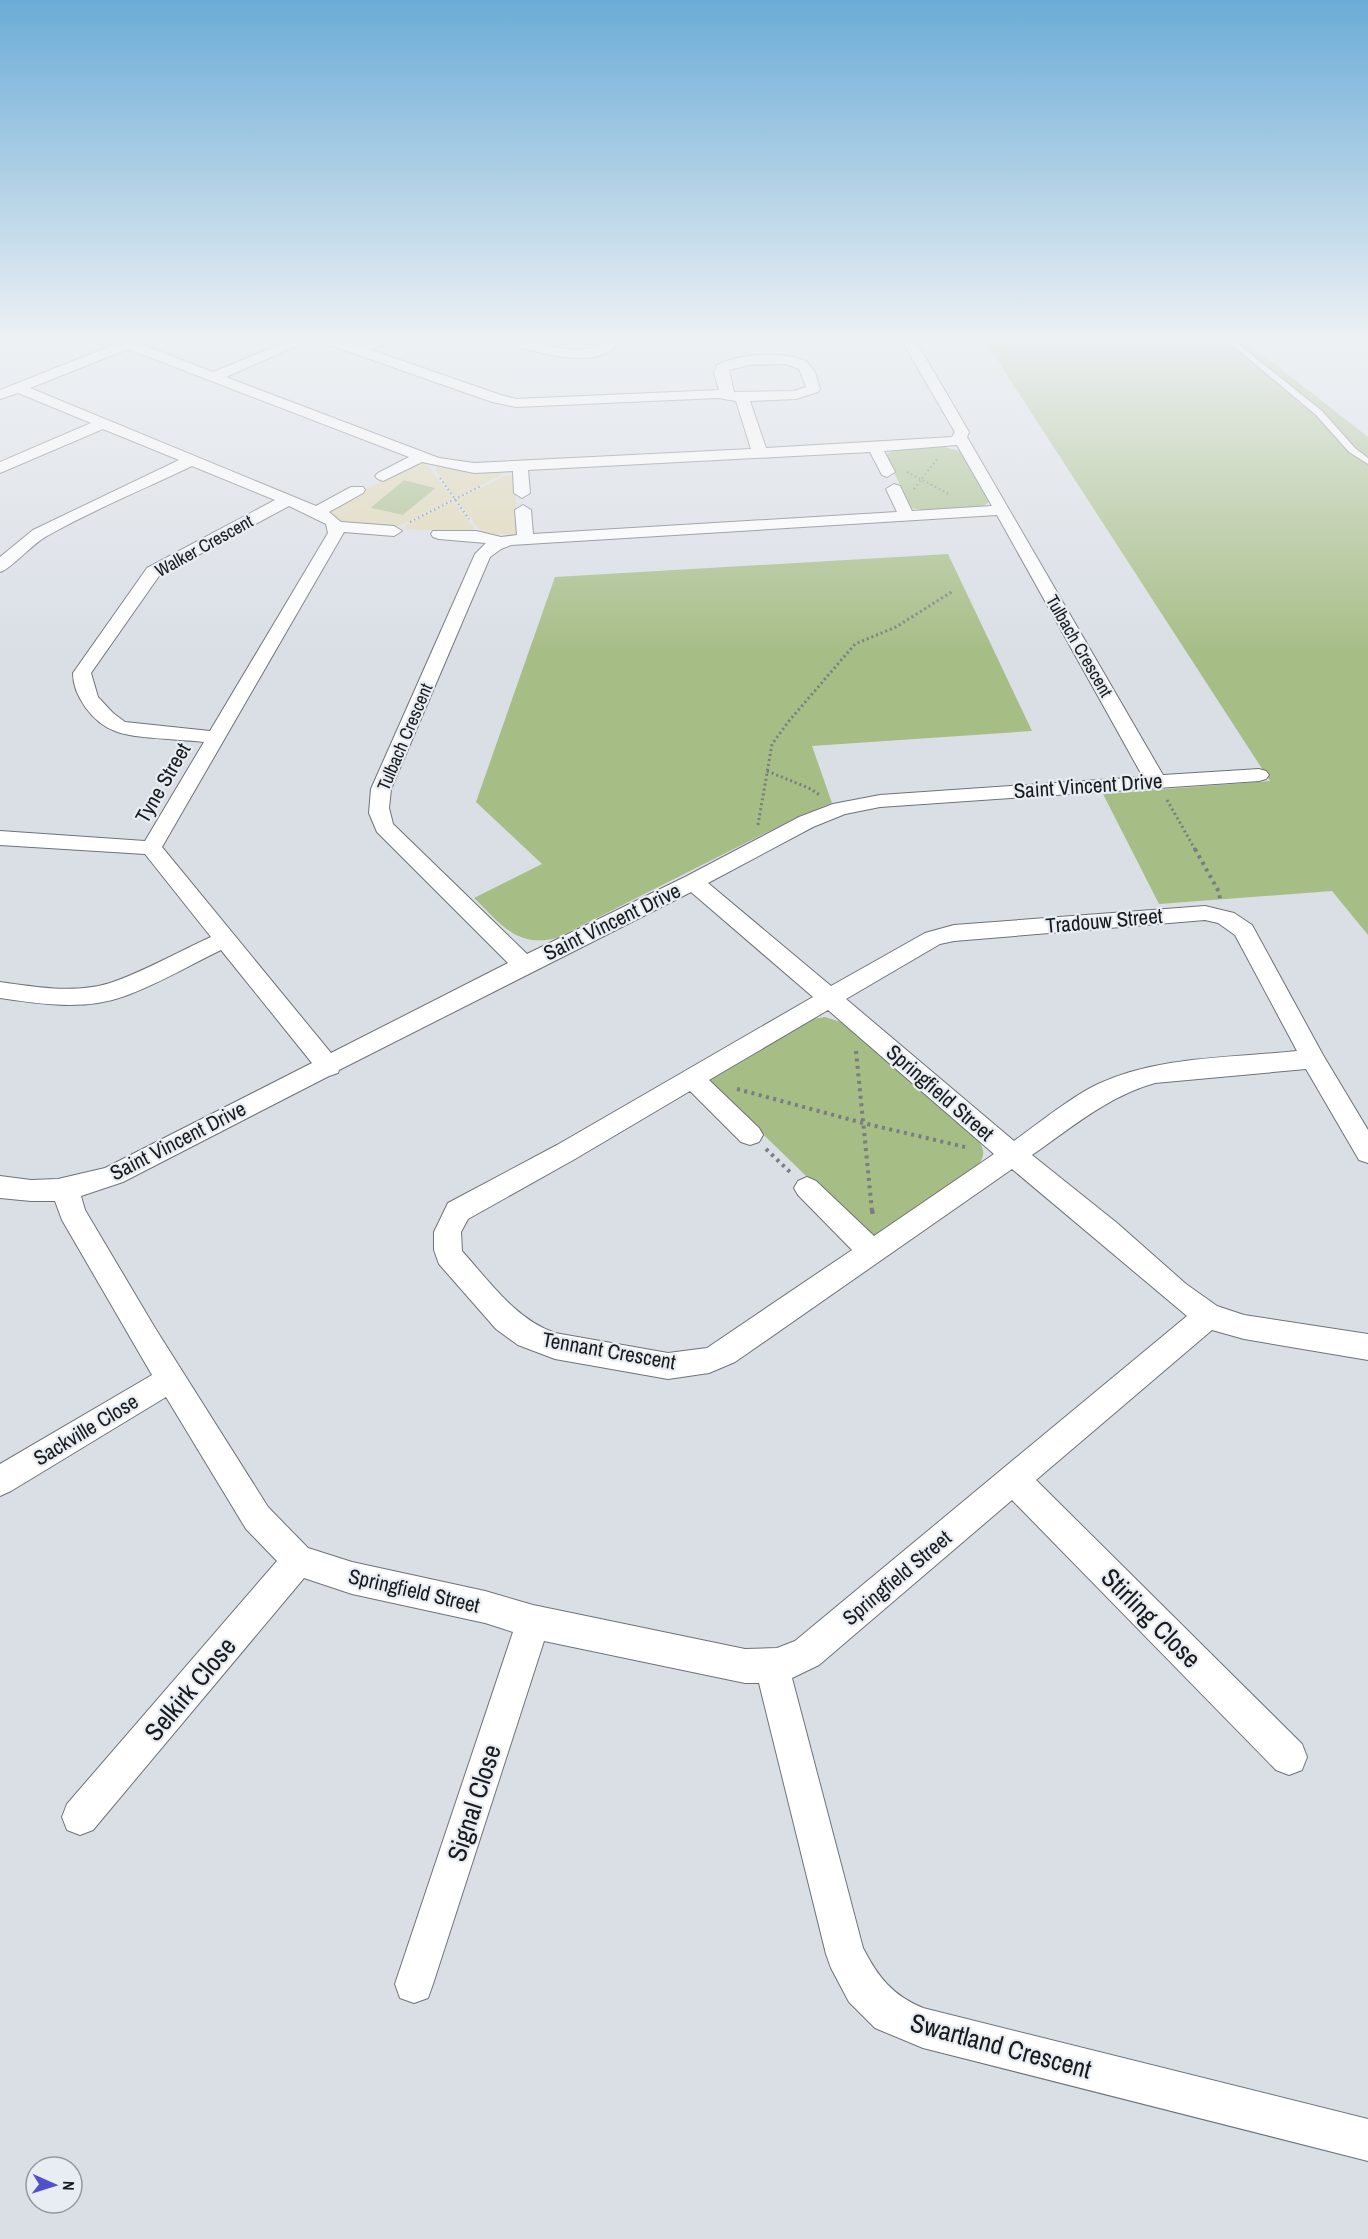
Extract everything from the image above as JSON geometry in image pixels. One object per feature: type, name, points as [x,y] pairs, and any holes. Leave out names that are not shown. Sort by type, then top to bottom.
[{"type":"street","points":[[0,468],[59,442]]},
{"type":"street","points":[[150,442],[317,512],[332,521],[336,527],[394,531]]},
{"type":"street","points":[[386,442],[429,459],[460,467],[520,469],[760,453],[881,460],[946,442]]},
{"type":"street","points":[[755,442],[760,453]]},
{"type":"street","name":"Tulbach Crescent","points":[[957,442],[988,486],[1156,781]]},
{"type":"street","points":[[383,476],[429,459]]},
{"type":"street","points":[[0,567],[15,551],[39,533],[192,460]]},
{"type":"street","points":[[520,469],[522,493]]},
{"type":"street","points":[[894,489],[904,510]]},
{"type":"street","points":[[317,512],[357,490]]},
{"type":"street","name":"Walker Crescent","points":[[216,737],[120,727],[110,722],[83,690],[82,673],[149,576],[157,568],[288,500]]},
{"type":"street","points":[[523,510],[525,538]]},
{"type":"street","points":[[439,534],[476,536],[501,542],[525,538],[904,510],[1002,510]]},
{"type":"street","name":"Tyne Street","points":[[329,1067],[223,940],[151,848],[336,532],[336,527]]},
{"type":"street","name":"Tulbach Crescent","points":[[501,542],[483,554],[381,789],[378,806],[379,817],[384,826],[524,965]]},
{"type":"street","name":"Saint Vincent Drive","points":[[0,1187],[37,1192],[66,1191],[114,1175],[329,1067],[524,965],[693,882],[806,822],[840,808],[880,801],[1259,775]]},
{"type":"street","points":[[0,838],[151,848]]},
{"type":"street","name":"Springfield Street","points":[[66,1191],[72,1212],[257,1518],[298,1560],[352,1578],[485,1607],[533,1622],[713,1661],[772,1667],[792,1662],[807,1653],[1208,1316],[1176,1292],[1107,1231],[1003,1147],[693,882]]},
{"type":"street","name":"Tradouw Street","points":[[829,998],[933,938],[954,933],[1205,913],[1221,915]]},
{"type":"street","points":[[1221,915],[1232,920],[1244,930],[1313,1059],[1368,1153]]},
{"type":"street","points":[[0,990],[68,998],[98,995],[117,990],[223,940]]},
{"type":"street","name":"Tennant Crescent","points":[[829,998],[697,1084],[458,1211],[446,1233],[449,1256],[506,1320],[528,1336],[555,1346],[668,1366],[688,1365],[725,1353],[873,1239],[1003,1147]]},
{"type":"street","points":[[1003,1147],[1104,1092],[1132,1080],[1155,1074],[1313,1059]]},
{"type":"street","points":[[697,1084],[750,1135]]},
{"type":"street","points":[[807,1188],[873,1239]]},
{"type":"street","points":[[1208,1316],[1244,1327],[1368,1347]]},
{"type":"street","name":"Sackville Close","points":[[0,1481],[171,1379]]},
{"type":"street","name":"Stirling Close","points":[[1013,1479],[1288,1757]]},
{"type":"street","name":"Selkirk Close","points":[[80,1817],[298,1560]]},
{"type":"street","name":"Signal Close","points":[[414,1984],[533,1622]]},
{"type":"street","name":"Swartland Crescent","points":[[772,1667],[845,1954],[863,1988],[889,2014],[922,2028],[1368,2140]]},
{"type":"lane","points":[[1345,442],[1368,462]]},
{"type":"path","points":[[904,510],[921,480],[953,442]]},
{"type":"path","points":[[429,459],[431,466],[477,530],[476,536]]},
{"type":"path","points":[[881,460],[981,511]]},
{"type":"path","points":[[394,531],[506,473],[520,469]]},
{"type":"path","points":[[754,850],[772,744],[855,644],[896,627],[953,591]]},
{"type":"path","points":[[767,771],[811,789],[840,808]]},
{"type":"path","points":[[1156,781],[1220,892],[1221,915]]},
{"type":"path","points":[[856,1048],[873,1239]]},
{"type":"path","points":[[697,1084],[714,1083],[863,1123],[978,1150],[1003,1147]]},
{"type":"path","points":[[750,1135],[807,1188]]},
{"type":"green space","points":[[1051,442],[1368,442],[1368,935],[1332,891],[1159,904],[1103,794],[1270,781]]},
{"type":"green space","points":[[944,447],[960,451],[989,502],[982,507],[923,510],[911,508],[886,455],[894,450]]},
{"type":"green space","points":[[404,480],[436,488],[403,515],[370,508]]},
{"type":"green space","points":[[948,554],[1032,731],[812,746],[832,803],[797,817],[557,938],[531,940],[520,937],[501,925],[474,898],[542,864],[476,802],[555,577]]},
{"type":"green space","points":[[825,1017],[841,1022],[976,1138],[983,1149],[982,1159],[977,1166],[870,1238],[707,1080],[813,1019]]},
{"type":"sand","points":[[420,462],[426,463],[453,499],[395,528],[343,523],[329,512],[329,508]],"holes":[[[404,480],[436,488],[403,515],[370,508]]]},
{"type":"sand","points":[[436,466],[466,471],[502,471],[501,475],[456,498],[435,470]]},
{"type":"sand","points":[[514,475],[519,534],[483,534],[457,500],[504,476]]},
{"type":"sand","points":[[454,501],[474,528],[473,531],[404,529],[406,525]]}]
